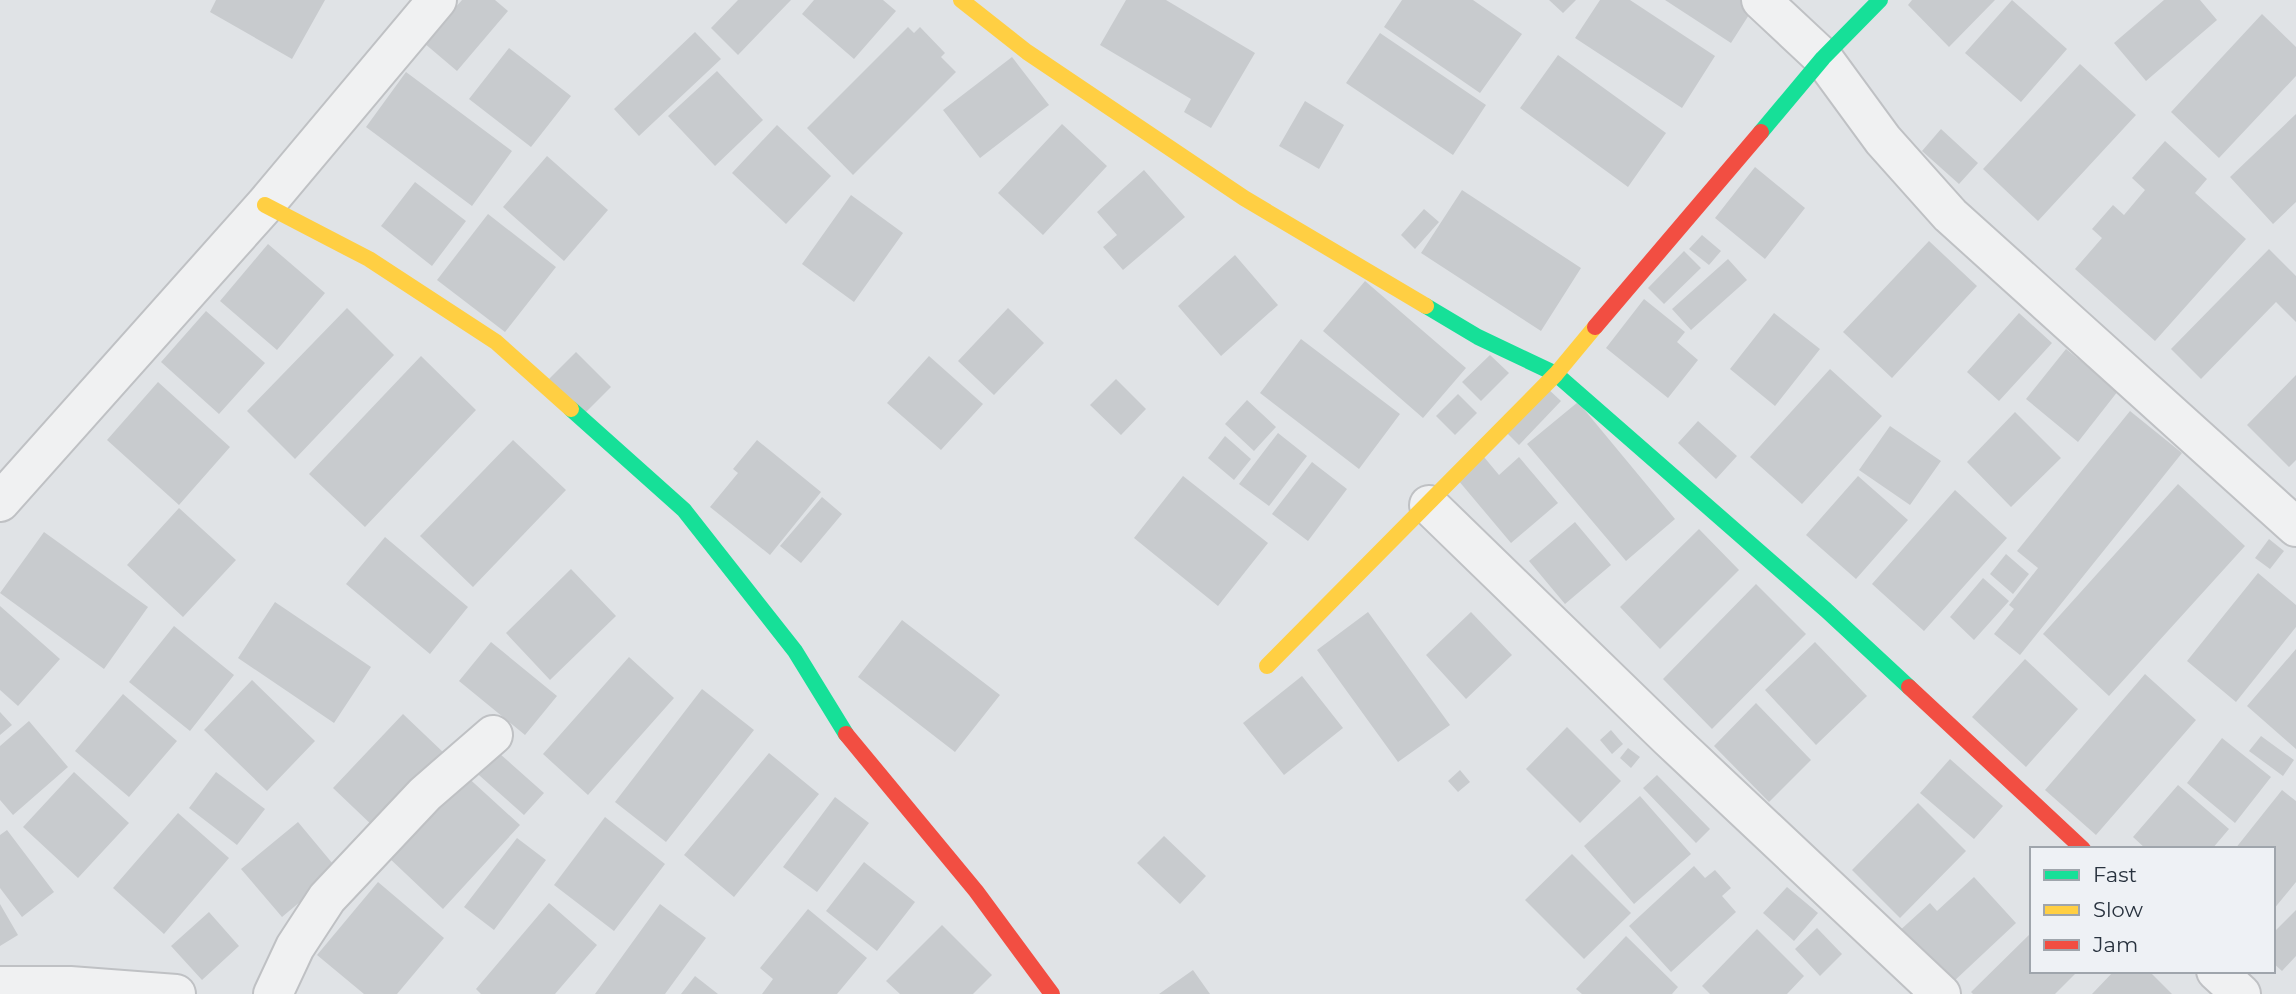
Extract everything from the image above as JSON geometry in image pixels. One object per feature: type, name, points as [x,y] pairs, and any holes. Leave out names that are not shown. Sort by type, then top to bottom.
[{"type":"street","points":[[2,494],[265,205],[437,0]]},
{"type":"street","points":[[961,0],[1027,52],[1244,198],[1478,337],[1556,374],[1826,610],[2081,847]]},
{"type":"street","points":[[1761,0],[1823,58],[1883,140],[1950,215],[2296,527]]},
{"type":"street","points":[[1267,666],[1556,374],[1823,58],[1880,0]]},
{"type":"street","points":[[265,205],[369,259],[496,342],[684,510],[795,651],[848,737],[976,891],[1052,994]]},
{"type":"street","points":[[1429,505],[1669,738],[1941,994]]},
{"type":"street","points":[[273,994],[295,947],[327,898],[425,794],[493,735]]},
{"type":"street","points":[[2218,973],[2241,994]]},
{"type":"street","points":[[0,986],[69,986],[176,994]]},
{"type":"building","points":[[216,0],[325,0],[292,59],[210,12]]},
{"type":"building","points":[[462,0],[495,0],[508,11],[457,71],[424,43]]},
{"type":"building","points":[[738,0],[791,0],[738,55],[711,28]]},
{"type":"building","points":[[814,0],[883,0],[896,11],[854,59],[802,14]]},
{"type":"building","points":[[1126,0],[1166,0],[1255,53],[1211,128],[1184,112],[1191,99],[1100,45]]},
{"type":"building","points":[[1402,0],[1473,0],[1522,34],[1480,93],[1384,27]]},
{"type":"building","points":[[1549,0],[1576,0],[1563,13]]},
{"type":"building","points":[[1600,0],[1630,0],[1715,56],[1682,108],[1575,38]]},
{"type":"building","points":[[1665,0],[1744,0],[1754,7],[1731,43]]},
{"type":"building","points":[[1912,0],[1995,0],[1949,47],[1908,5]]},
{"type":"building","points":[[2012,0],[2067,49],[2021,102],[1965,53]]},
{"type":"building","points":[[2164,0],[2200,0],[2217,20],[2146,81],[2114,43]]},
{"type":"building","points":[[2262,14],[2296,47],[2296,76],[2219,158],[2171,112]]},
{"type":"building","points":[[908,27],[914,33],[920,27],[945,53],[941,57],[956,72],[853,175],[807,128]]},
{"type":"building","points":[[695,32],[721,59],[639,136],[614,109]]},
{"type":"building","points":[[1380,33],[1486,105],[1453,155],[1346,83]]},
{"type":"building","points":[[509,48],[571,96],[531,147],[469,99]]},
{"type":"building","points":[[1558,55],[1666,133],[1628,187],[1520,108]]},
{"type":"building","points":[[1012,57],[1049,105],[980,158],[943,110]]},
{"type":"building","points":[[2080,64],[2136,115],[2038,221],[1983,169]]},
{"type":"building","points":[[717,71],[763,120],[715,166],[668,116]]},
{"type":"building","points":[[406,72],[512,151],[472,206],[366,127]]},
{"type":"building","points":[[1305,101],[1344,125],[1319,169],[1279,146]]},
{"type":"building","points":[[2296,114],[2296,202],[2273,224],[2230,177]]},
{"type":"building","points":[[1062,124],[1107,166],[1043,235],[998,193]]},
{"type":"building","points":[[777,125],[831,176],[786,224],[732,173]]},
{"type":"building","points":[[1941,129],[1978,163],[1959,184],[1922,151]]},
{"type":"building","points":[[2165,141],[2207,179],[2195,193],[2246,239],[2155,341],[2075,269],[2102,238],[2092,229],[2113,205],[2124,215],[2145,190],[2132,178]]},
{"type":"building","points":[[547,156],[608,210],[564,261],[503,207]]},
{"type":"building","points":[[1755,167],[1805,208],[1765,259],[1715,218]]},
{"type":"building","points":[[1144,170],[1185,217],[1123,270],[1103,247],[1117,235],[1097,212]]},
{"type":"building","points":[[415,182],[466,221],[432,266],[381,226]]},
{"type":"building","points":[[1462,190],[1581,268],[1541,331],[1421,253]]},
{"type":"building","points":[[851,195],[903,233],[854,302],[802,264]]},
{"type":"building","points":[[1424,209],[1439,222],[1415,249],[1401,235]]},
{"type":"building","points":[[488,214],[556,267],[505,332],[437,280]]},
{"type":"building","points":[[1702,235],[1721,251],[1709,265],[1689,249]]},
{"type":"building","points":[[1929,241],[1977,286],[1892,378],[1843,332]]},
{"type":"building","points":[[268,244],[325,293],[277,350],[220,301]]},
{"type":"building","points":[[2269,249],[2296,276],[2296,322],[2276,302],[2201,379],[2171,349]]},
{"type":"building","points":[[1684,251],[1701,268],[1664,304],[1648,288]]},
{"type":"building","points":[[1235,255],[1278,305],[1221,356],[1178,306]]},
{"type":"building","points":[[1728,259],[1747,280],[1691,330],[1672,309]]},
{"type":"building","points":[[1365,281],[1466,368],[1423,418],[1323,331]]},
{"type":"building","points":[[1644,299],[1685,332],[1677,342],[1698,360],[1668,398],[1606,348]]},
{"type":"building","points":[[347,308],[394,355],[295,459],[247,411]]},
{"type":"building","points":[[1008,308],[1044,343],[994,395],[958,361]]},
{"type":"building","points":[[206,311],[265,363],[219,414],[161,362]]},
{"type":"building","points":[[1774,313],[1820,349],[1775,406],[1730,369]]},
{"type":"building","points":[[2019,313],[2052,343],[1999,401],[1967,372]]},
{"type":"building","points":[[1301,339],[1400,414],[1359,469],[1260,393]]},
{"type":"building","points":[[2066,349],[2118,391],[2078,442],[2026,399]]},
{"type":"building","points":[[576,352],[611,387],[584,414],[549,379]]},
{"type":"building","points":[[1490,355],[1509,373],[1481,401],[1462,382]]},
{"type":"building","points":[[421,356],[476,410],[365,527],[309,474]]},
{"type":"building","points":[[929,356],[983,404],[941,450],[887,403]]},
{"type":"building","points":[[1830,369],[1882,416],[1802,504],[1750,457]]},
{"type":"building","points":[[2296,375],[2296,460],[2289,467],[2247,425]]},
{"type":"building","points":[[1116,379],[1146,409],[1121,435],[1090,405]]},
{"type":"building","points":[[158,382],[230,447],[179,505],[107,440]]},
{"type":"building","points":[[1547,388],[1561,401],[1519,445],[1505,431]]},
{"type":"building","points":[[1458,394],[1477,413],[1455,435],[1436,416]]},
{"type":"building","points":[[1247,400],[1276,427],[1254,451],[1225,424]]},
{"type":"building","points":[[1578,402],[1675,519],[1626,561],[1527,444]]},
{"type":"building","points":[[2130,411],[2182,453],[2020,655],[1994,634],[2014,609],[2009,605],[2038,568],[2017,551]]},
{"type":"building","points":[[2015,412],[2061,458],[2011,507],[1967,462]]},
{"type":"building","points":[[1698,421],[1737,456],[1716,479],[1678,443]]},
{"type":"building","points":[[1890,426],[1941,461],[1910,505],[1859,470]]},
{"type":"building","points":[[1278,433],[1307,456],[1269,506],[1239,484]]},
{"type":"building","points":[[1225,436],[1251,459],[1234,480],[1208,458]]},
{"type":"building","points":[[513,440],[566,490],[473,587],[420,536]]},
{"type":"building","points":[[757,440],[821,492],[770,555],[710,507],[738,473],[733,469]]},
{"type":"building","points":[[1484,457],[1499,475],[1519,457],[1558,503],[1511,543],[1458,480]]},
{"type":"building","points":[[1312,462],[1347,489],[1308,541],[1272,514]]},
{"type":"building","points":[[1183,476],[1268,543],[1218,606],[1134,538]]},
{"type":"building","points":[[1858,476],[1908,520],[1856,579],[1806,535]]},
{"type":"building","points":[[2178,484],[2245,546],[2109,696],[2043,634]]},
{"type":"building","points":[[1955,490],[2007,538],[1924,631],[1872,584]]},
{"type":"building","points":[[822,497],[842,514],[801,563],[780,546]]},
{"type":"building","points":[[179,508],[236,560],[183,617],[127,565]]},
{"type":"building","points":[[1575,522],[1611,565],[1565,604],[1529,561]]},
{"type":"building","points":[[1699,529],[1739,570],[1660,649],[1620,607]]},
{"type":"building","points":[[44,532],[148,607],[104,669],[0,593]]},
{"type":"building","points":[[385,537],[468,607],[430,654],[346,584]]},
{"type":"building","points":[[2269,539],[2284,551],[2270,569],[2255,558]]},
{"type":"building","points":[[2006,554],[2029,574],[2013,594],[1990,574]]},
{"type":"building","points":[[571,569],[616,616],[550,680],[506,633]]},
{"type":"building","points":[[2258,573],[2296,605],[2296,627],[2236,702],[2187,661]]},
{"type":"building","points":[[1983,578],[2009,601],[1974,640],[1950,617]]},
{"type":"building","points":[[1756,584],[1806,634],[1712,729],[1663,679]]},
{"type":"building","points":[[275,602],[371,667],[334,723],[238,658]]},
{"type":"building","points":[[0,606],[60,659],[18,706],[0,690]]},
{"type":"building","points":[[1368,612],[1450,725],[1398,762],[1317,650]]},
{"type":"building","points":[[1471,612],[1512,655],[1466,699],[1426,655]]},
{"type":"building","points":[[902,620],[1000,695],[955,752],[858,677]]},
{"type":"building","points":[[174,626],[234,675],[190,731],[129,682]]},
{"type":"building","points":[[491,642],[557,696],[525,735],[459,681]]},
{"type":"building","points":[[1815,642],[1867,696],[1816,745],[1765,690]]},
{"type":"building","points":[[2296,649],[2296,749],[2247,706]]},
{"type":"building","points":[[629,657],[674,698],[588,795],[543,754]]},
{"type":"building","points":[[2025,659],[2078,709],[2026,767],[1972,717]]},
{"type":"building","points":[[2145,674],[2196,720],[2096,835],[2045,790]]},
{"type":"building","points":[[1302,676],[1343,728],[1284,775],[1243,723]]},
{"type":"building","points":[[252,680],[315,741],[267,791],[204,730]]},
{"type":"building","points":[[702,689],[754,730],[666,842],[615,802]]},
{"type":"building","points":[[123,694],[177,741],[129,797],[75,751]]},
{"type":"building","points":[[1756,703],[1811,760],[1769,802],[1714,746]]},
{"type":"building","points":[[0,712],[12,725],[0,735]]},
{"type":"building","points":[[403,714],[445,754],[375,828],[333,788]]},
{"type":"building","points":[[29,721],[68,767],[13,815],[0,800],[0,746]]},
{"type":"building","points":[[1567,727],[1621,781],[1580,823],[1526,769]]},
{"type":"building","points":[[1611,730],[1623,744],[1612,754],[1600,740]]},
{"type":"building","points":[[2261,736],[2294,760],[2283,776],[2249,751]]},
{"type":"building","points":[[2222,738],[2271,777],[2235,823],[2187,783]]},
{"type":"building","points":[[491,746],[544,793],[524,815],[471,768]]},
{"type":"building","points":[[1628,748],[1640,757],[1631,768],[1620,758]]},
{"type":"building","points":[[769,753],[819,794],[734,897],[684,855]]},
{"type":"building","points":[[1950,759],[2003,806],[1974,839],[1920,793]]},
{"type":"building","points":[[1460,770],[1470,782],[1458,792],[1448,781]]},
{"type":"building","points":[[74,772],[129,823],[78,878],[23,827]]},
{"type":"building","points":[[216,772],[265,809],[237,845],[189,808]]},
{"type":"building","points":[[463,773],[520,825],[443,909],[387,856]]},
{"type":"building","points":[[1657,775],[1710,829],[1696,843],[1643,788]]},
{"type":"building","points":[[2178,785],[2229,829],[2214,847],[2144,847],[2133,837]]},
{"type":"building","points":[[2282,790],[2296,801],[2296,882],[2275,908],[2275,847],[2237,847]]},
{"type":"building","points":[[1640,796],[1691,854],[1634,904],[1584,846]]},
{"type":"building","points":[[835,797],[869,823],[817,892],[783,867]]},
{"type":"building","points":[[1918,803],[1966,851],[1900,918],[1852,870]]},
{"type":"building","points":[[178,813],[229,858],[164,934],[113,888]]},
{"type":"building","points":[[605,817],[665,864],[614,931],[554,885]]},
{"type":"building","points":[[298,822],[338,870],[282,917],[241,869]]},
{"type":"building","points":[[7,830],[54,892],[22,917],[0,888],[0,835]]},
{"type":"building","points":[[1164,836],[1206,876],[1180,904],[1137,863]]},
{"type":"building","points":[[517,838],[546,860],[494,930],[464,907]]},
{"type":"building","points":[[1572,854],[1631,913],[1584,959],[1525,900]]},
{"type":"building","points":[[864,862],[915,902],[877,951],[826,911]]},
{"type":"building","points":[[1694,866],[1705,878],[1715,870],[1731,888],[1722,896],[1736,912],[1671,972],[1629,926]]},
{"type":"building","points":[[1974,877],[2016,923],[1952,983],[1897,933],[1930,903],[1937,911]]},
{"type":"building","points":[[378,882],[444,938],[397,994],[364,994],[317,955]]},
{"type":"building","points":[[1787,887],[1818,913],[1794,941],[1763,913]]},
{"type":"building","points":[[549,903],[597,945],[555,994],[481,994],[476,989]]},
{"type":"building","points":[[0,904],[18,935],[0,946]]},
{"type":"building","points":[[660,904],[706,938],[665,994],[595,994]]},
{"type":"building","points":[[808,909],[867,958],[837,994],[762,994],[773,979],[760,968]]},
{"type":"building","points":[[2296,910],[2296,956],[2282,971],[2275,965],[2275,931]]},
{"type":"building","points":[[209,912],[239,946],[202,980],[171,946]]},
{"type":"building","points":[[942,925],[992,975],[973,994],[900,994],[886,981]]},
{"type":"building","points":[[1817,928],[1842,954],[1820,976],[1795,949]]},
{"type":"building","points":[[1757,929],[1804,976],[1787,994],[1710,994],[1702,986]]},
{"type":"building","points":[[2030,934],[2030,973],[2076,973],[2055,994],[1971,992]]},
{"type":"building","points":[[1626,936],[1678,987],[1672,994],[1582,994],[1576,989]]},
{"type":"building","points":[[1193,970],[1210,994],[1159,994]]},
{"type":"building","points":[[2112,973],[2151,973],[2172,994],[2092,994]]},
{"type":"building","points":[[695,976],[718,994],[681,994]]},
{"type":"traffic: fast","points":[[1761,132],[1823,58],[1880,0]]},
{"type":"traffic: fast","points":[[1426,306],[1478,337],[1556,374],[1826,610],[1909,687]]},
{"type":"traffic: fast","points":[[571,409],[684,510],[795,651],[846,734]]},
{"type":"traffic: slow","points":[[961,0],[1027,52],[1244,198],[1426,306]]},
{"type":"traffic: slow","points":[[265,205],[369,259],[496,342],[571,409]]},
{"type":"traffic: slow","points":[[1267,666],[1556,374],[1595,327]]},
{"type":"traffic: jam","points":[[1595,327],[1761,132]]},
{"type":"traffic: jam","points":[[1909,687],[2081,847]]},
{"type":"traffic: jam","points":[[846,734],[976,891],[1052,994]]}]
